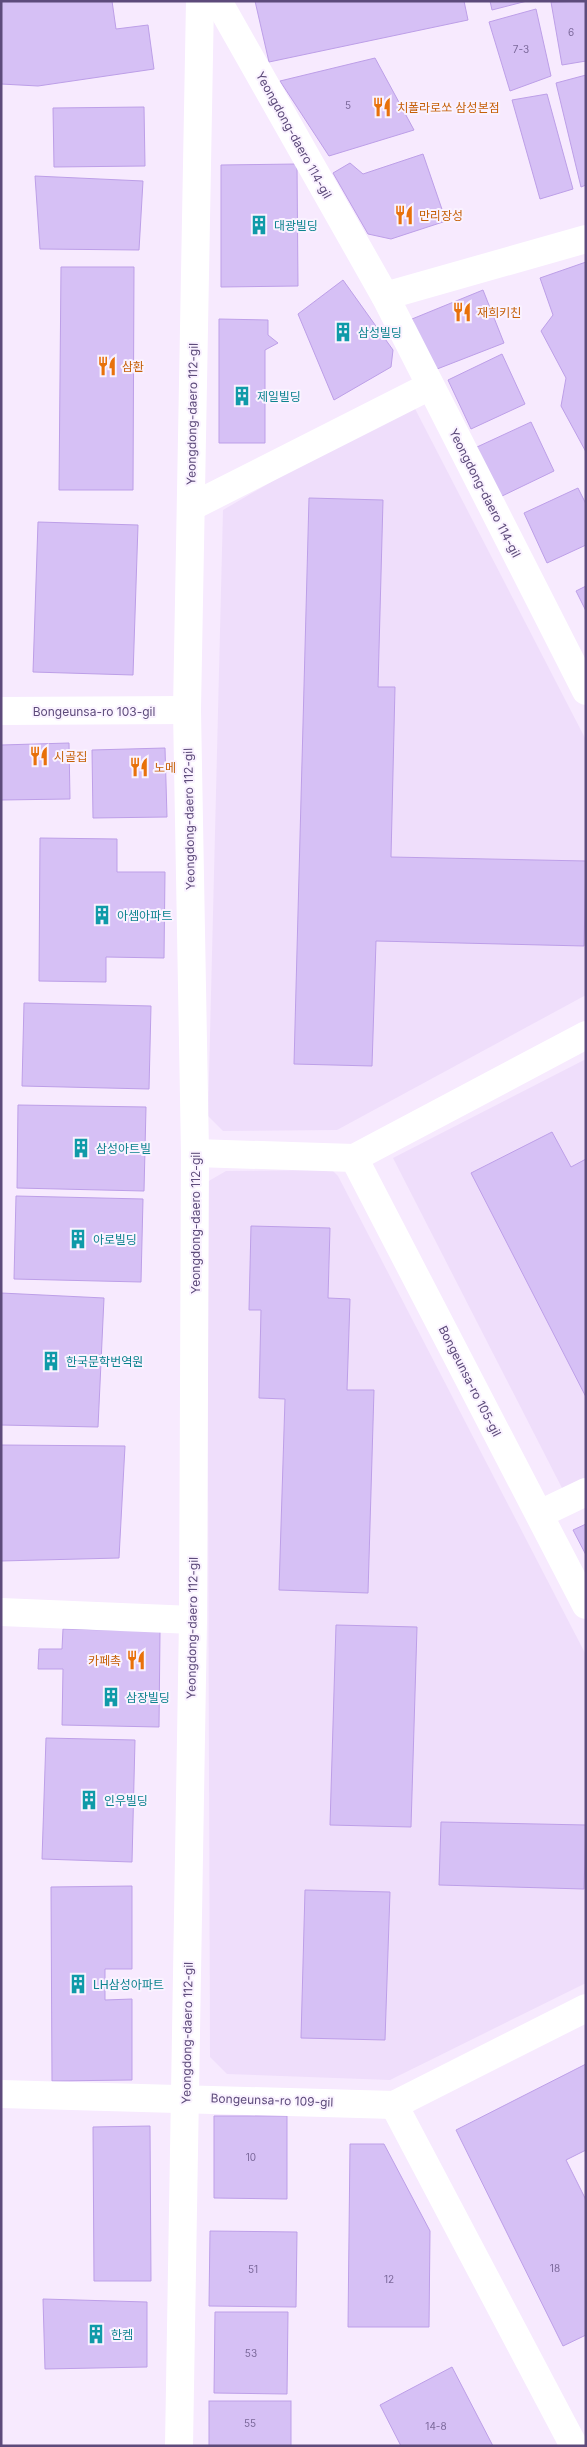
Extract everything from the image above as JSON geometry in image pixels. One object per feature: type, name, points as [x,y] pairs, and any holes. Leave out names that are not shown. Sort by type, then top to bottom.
[{"type":"street","name":"Yeongdong-daero 112-gil","points":[[179,2446],[193,1620],[196,1153],[187,710],[200,1]]},
{"type":"street","name":"Yeongdong-daero 114-gil","points":[[218,1],[385,296],[586,690]]},
{"type":"street","points":[[385,296],[586,239]]},
{"type":"street","points":[[191,507],[430,386]]},
{"type":"street","name":"Bongeunsa-ro 103-gil","points":[[1,711],[187,710]]},
{"type":"street","points":[[196,1153],[354,1158],[586,1035]]},
{"type":"street","name":"Bongeunsa-ro 105-gil","points":[[354,1158],[586,1604]]},
{"type":"street","points":[[540,1514],[586,1492]]},
{"type":"street","points":[[1,1612],[193,1620]]},
{"type":"street","name":"Bongeunsa-ro 109-gil","points":[[1,2094],[186,2097],[394,2105],[586,2008]]},
{"type":"street","points":[[394,2105],[574,2446]]},
{"type":"shaded area","points":[[411,401],[586,740],[586,995],[337,1130],[223,1131],[208,1116],[223,510]]},
{"type":"shaded area","points":[[586,1059],[586,1478],[563,1490],[393,1158]]},
{"type":"shaded area","points":[[332,1170],[338,1176],[586,1655],[586,1983],[390,2080],[227,2074],[210,2057],[207,1182],[226,1171]]},
{"type":"building","points":[[1,1],[112,1],[116,29],[148,25],[154,69],[38,86],[1,84]]},
{"type":"building","points":[[255,1],[464,1],[468,20],[269,62]]},
{"type":"building","points":[[490,1],[527,1],[492,10]]},
{"type":"building","points":[[586,1],[586,61],[562,65],[551,2]]},
{"type":"building","points":[[536,9],[551,76],[510,91],[489,22]]},
{"type":"building","points":[[375,58],[414,130],[329,156],[280,81]]},
{"type":"building","points":[[586,75],[586,185],[581,187],[556,83]]},
{"type":"building","points":[[547,94],[573,189],[540,199],[512,100]]},
{"type":"building","points":[[144,107],[145,166],[54,167],[53,108]]},
{"type":"building","points":[[423,154],[446,221],[391,239],[368,234],[333,173],[350,163],[363,174]]},
{"type":"building","name":"대광빌딩","points":[[297,164],[298,286],[221,287],[221,165]]},
{"type":"building","points":[[35,176],[143,181],[139,250],[40,249]]},
{"type":"building","points":[[586,262],[586,452],[561,406],[566,378],[541,331],[553,315],[540,278]]},
{"type":"building","points":[[61,267],[134,267],[133,490],[59,490]]},
{"type":"building","name":"삼성빌딩","points":[[343,280],[393,350],[391,367],[334,400],[298,314]]},
{"type":"building","points":[[483,290],[504,343],[432,371],[412,319]]},
{"type":"building","name":"제일빌딩","points":[[219,319],[268,320],[268,335],[278,343],[265,350],[265,443],[219,443]]},
{"type":"building","points":[[502,354],[525,404],[471,429],[448,380]]},
{"type":"building","points":[[531,422],[554,471],[500,497],[477,447]]},
{"type":"building","points":[[578,488],[586,504],[586,545],[547,563],[524,513]]},
{"type":"building","points":[[309,498],[383,500],[378,687],[395,687],[391,857],[586,861],[584,946],[376,941],[372,1066],[294,1064]]},
{"type":"building","points":[[38,522],[138,525],[133,675],[33,672]]},
{"type":"building","points":[[586,586],[586,611],[576,591]]},
{"type":"building","points":[[69,743],[70,799],[1,800],[1,745]]},
{"type":"building","points":[[165,748],[167,817],[93,818],[92,750]]},
{"type":"building","name":"아셈아파트","points":[[40,838],[117,839],[117,872],[165,872],[164,958],[106,957],[106,982],[39,981]]},
{"type":"building","points":[[24,1003],[151,1006],[149,1089],[22,1086]]},
{"type":"building","name":"삼성아트빌","points":[[18,1105],[146,1107],[144,1191],[17,1188]]},
{"type":"building","points":[[552,1132],[571,1167],[586,1159],[586,1397],[471,1173]]},
{"type":"building","name":"아로빌딩","points":[[16,1196],[143,1199],[141,1282],[14,1279]]},
{"type":"building","points":[[251,1226],[330,1228],[328,1298],[350,1299],[347,1390],[374,1390],[368,1593],[279,1590],[285,1399],[259,1398],[261,1310],[249,1310]]},
{"type":"building","name":"한국문학번역원","points":[[1,1293],[104,1298],[98,1427],[1,1425]]},
{"type":"building","points":[[1,1445],[125,1446],[119,1558],[1,1561]]},
{"type":"building","points":[[586,1524],[586,1555],[573,1530]]},
{"type":"building","points":[[336,1625],[417,1627],[411,1827],[330,1825]]},
{"type":"building","name":"삼장빌딩","points":[[63,1629],[160,1631],[159,1727],[62,1725],[63,1669],[38,1669],[39,1649],[62,1649]]},
{"type":"building","name":"인우빌딩","points":[[46,1738],[135,1740],[132,1862],[42,1859]]},
{"type":"building","points":[[441,1822],[586,1825],[584,1889],[439,1885]]},
{"type":"building","name":"LH삼성아파트","points":[[132,1886],[132,1969],[105,1969],[105,2000],[132,1999],[132,2080],[52,2081],[51,1887]]},
{"type":"building","points":[[305,1890],[390,1892],[385,2040],[301,2038]]},
{"type":"building","points":[[586,2064],[586,2150],[566,2160],[586,2200],[586,2335],[563,2346],[456,2130]]},
{"type":"building","points":[[214,2116],[287,2116],[287,2199],[214,2198]]},
{"type":"building","points":[[150,2126],[151,2281],[94,2281],[93,2127]]},
{"type":"building","points":[[350,2144],[384,2144],[430,2231],[429,2327],[348,2327]]},
{"type":"building","points":[[210,2231],[297,2232],[296,2307],[209,2306]]},
{"type":"building","name":"한켐","points":[[43,2299],[147,2302],[147,2367],[45,2369]]},
{"type":"building","points":[[215,2312],[288,2312],[287,2394],[214,2393]]},
{"type":"building","points":[[452,2367],[493,2446],[401,2446],[380,2405]]},
{"type":"building","points":[[209,2401],[291,2401],[291,2446],[209,2446]]},
{"type":"place","name":"치폴라로쏘 삼성본점","points":[[382,107]]},
{"type":"place","name":"만리장성","points":[[404,215]]},
{"type":"place","name":"대광빌딩","points":[[259,225]]},
{"type":"place","name":"재희키친","points":[[462,312]]},
{"type":"place","name":"삼성빌딩","points":[[343,332]]},
{"type":"place","name":"삼환","points":[[107,366]]},
{"type":"place","name":"제일빌딩","points":[[242,396]]},
{"type":"place","name":"시골집","points":[[39,756]]},
{"type":"place","name":"노메","points":[[139,767]]},
{"type":"place","name":"아셈아파트","points":[[102,915]]},
{"type":"place","name":"삼성아트빌","points":[[81,1148]]},
{"type":"place","name":"아로빌딩","points":[[78,1239]]},
{"type":"place","name":"한국문학번역원","points":[[51,1361]]},
{"type":"place","name":"카페촉","points":[[136,1660]]},
{"type":"place","name":"삼장빌딩","points":[[111,1697]]},
{"type":"place","name":"인우빌딩","points":[[89,1800]]},
{"type":"place","name":"LH삼성아파트","points":[[78,1984]]},
{"type":"place","name":"한켐","points":[[96,2334]]}]
